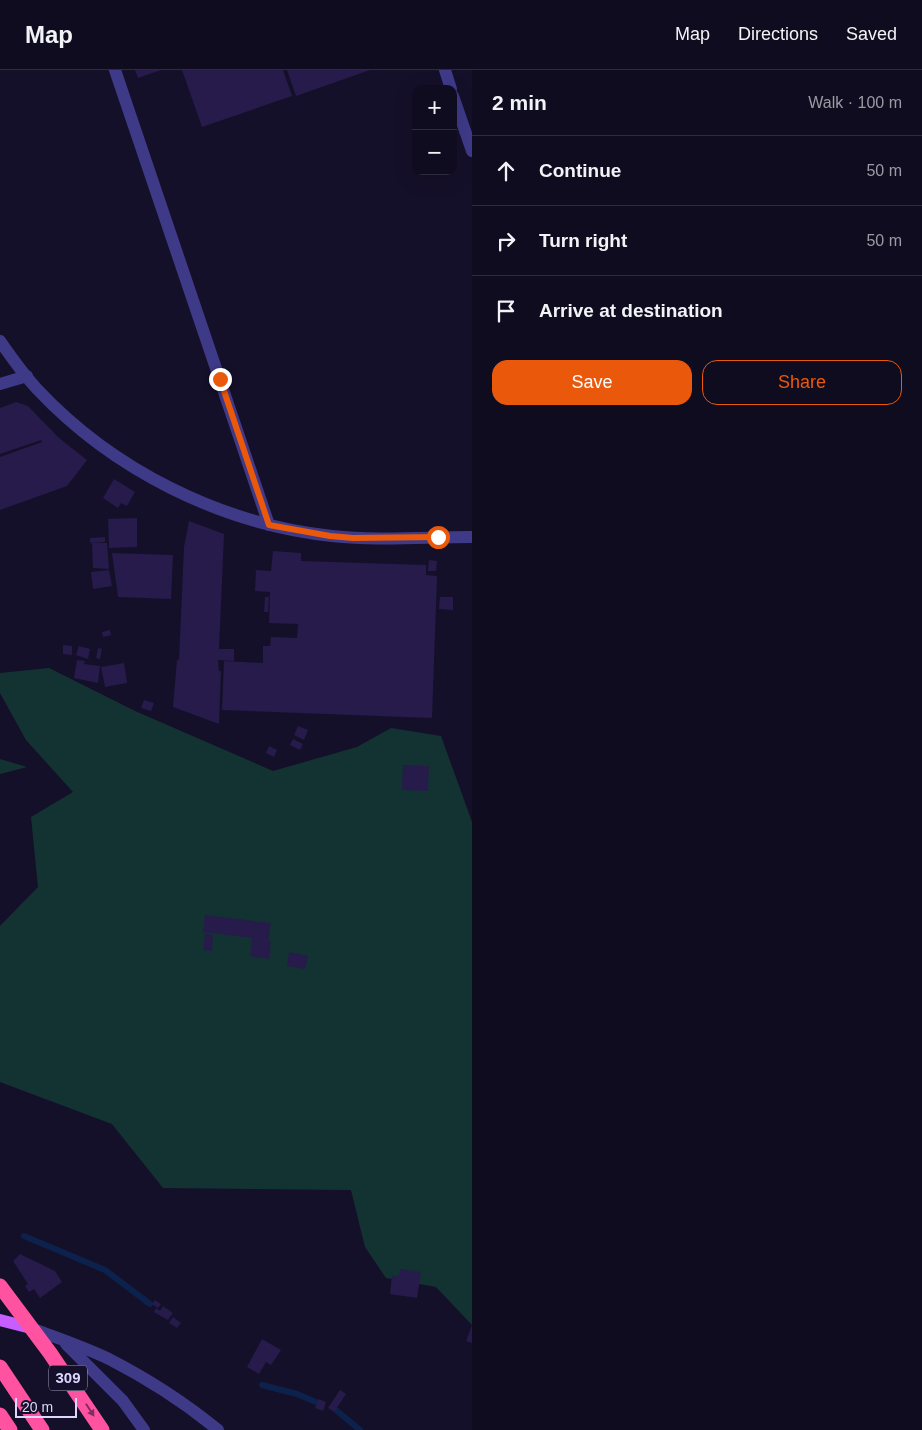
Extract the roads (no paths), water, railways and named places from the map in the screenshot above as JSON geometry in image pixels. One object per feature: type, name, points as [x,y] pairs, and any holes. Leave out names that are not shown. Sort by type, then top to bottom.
[{"type":"highway","name":"309","points":[[0,1286],[56,1360],[102,1430]]},
{"type":"highway","points":[[3,1371],[42,1430]]},
{"type":"highway","points":[[0,1415],[10,1430]]},
{"type":"main road","points":[[0,1320],[31,1328]]},
{"type":"street","points":[[115,70],[269,525]]},
{"type":"street","points":[[444,70],[450,85]]},
{"type":"street","points":[[457,108],[472,151]]},
{"type":"street","points":[[0,341],[36,388],[101,445],[163,484],[196,500],[269,525],[330,536],[353,538],[472,536]]},
{"type":"street","points":[[0,384],[26,376]]},
{"type":"street","points":[[31,1328],[107,1358],[155,1384],[184,1403],[218,1430]]},
{"type":"street","points":[[63,1340],[123,1401],[144,1430]]},
{"type":"waterway","points":[[24,1236],[105,1270],[150,1304]]},
{"type":"waterway","points":[[262,1385],[297,1394],[316,1402]]},
{"type":"waterway","points":[[337,1411],[360,1430]]}]
